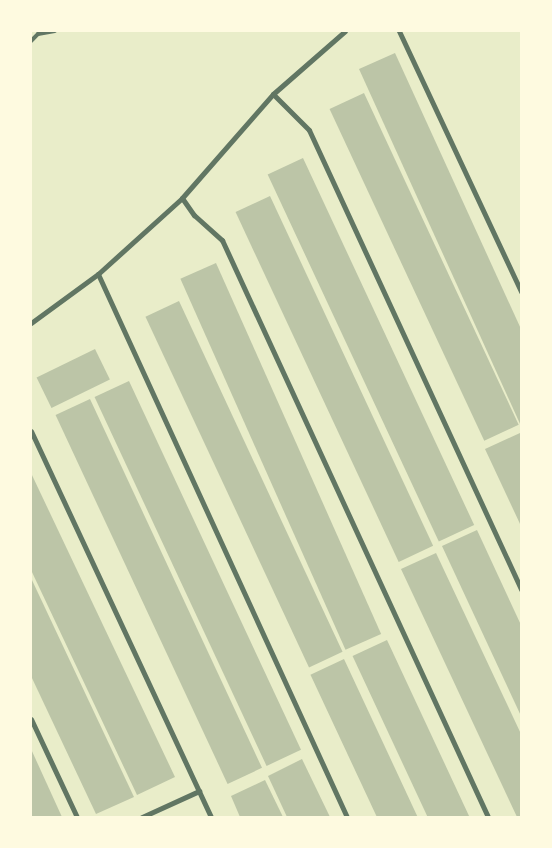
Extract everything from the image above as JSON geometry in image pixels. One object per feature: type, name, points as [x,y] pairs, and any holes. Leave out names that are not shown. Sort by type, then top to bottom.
[{"type":"street","points":[[31,323],[98,274],[182,198],[273,94],[345,31]]},
{"type":"street","points":[[399,31],[521,292]]},
{"type":"street","points":[[273,94],[309,130],[521,589]]},
{"type":"street","points":[[182,198],[194,215],[222,240],[488,817]]},
{"type":"street","points":[[98,274],[347,817]]},
{"type":"street","points":[[31,431],[211,817]]},
{"type":"street","points":[[31,719],[77,817]]},
{"type":"street","points":[[142,817],[199,791]]},
{"type":"lane","points":[[31,41],[38,34],[55,31]]},
{"type":"building","points":[[395,53],[521,329],[521,426],[359,69]]},
{"type":"building","points":[[364,93],[519,425],[484,441],[330,109]]},
{"type":"building","points":[[303,158],[474,525],[439,542],[268,174]]},
{"type":"building","points":[[270,196],[433,546],[399,562],[236,212]]},
{"type":"building","points":[[216,263],[381,634],[346,650],[180,279]]},
{"type":"building","points":[[179,301],[343,652],[309,667],[145,317]]},
{"type":"building","points":[[95,349],[110,380],[51,408],[37,377]]},
{"type":"building","points":[[129,381],[301,750],[267,766],[95,397]]},
{"type":"building","points":[[90,399],[262,768],[228,784],[56,415]]},
{"type":"building","points":[[520,433],[521,436],[521,526],[485,449]]},
{"type":"building","points":[[31,473],[175,777],[137,795],[31,570]]},
{"type":"building","points":[[477,530],[521,625],[521,716],[442,546]]},
{"type":"building","points":[[436,553],[521,734],[521,817],[517,817],[401,569]]},
{"type":"building","points":[[31,578],[134,797],[96,814],[31,676]]},
{"type":"building","points":[[387,640],[469,817],[428,817],[353,656]]},
{"type":"building","points":[[344,659],[418,817],[377,817],[310,675]]},
{"type":"building","points":[[31,749],[62,817],[31,817]]},
{"type":"building","points":[[302,759],[330,817],[287,817],[268,776]]},
{"type":"building","points":[[265,780],[283,817],[240,817],[231,796]]}]
